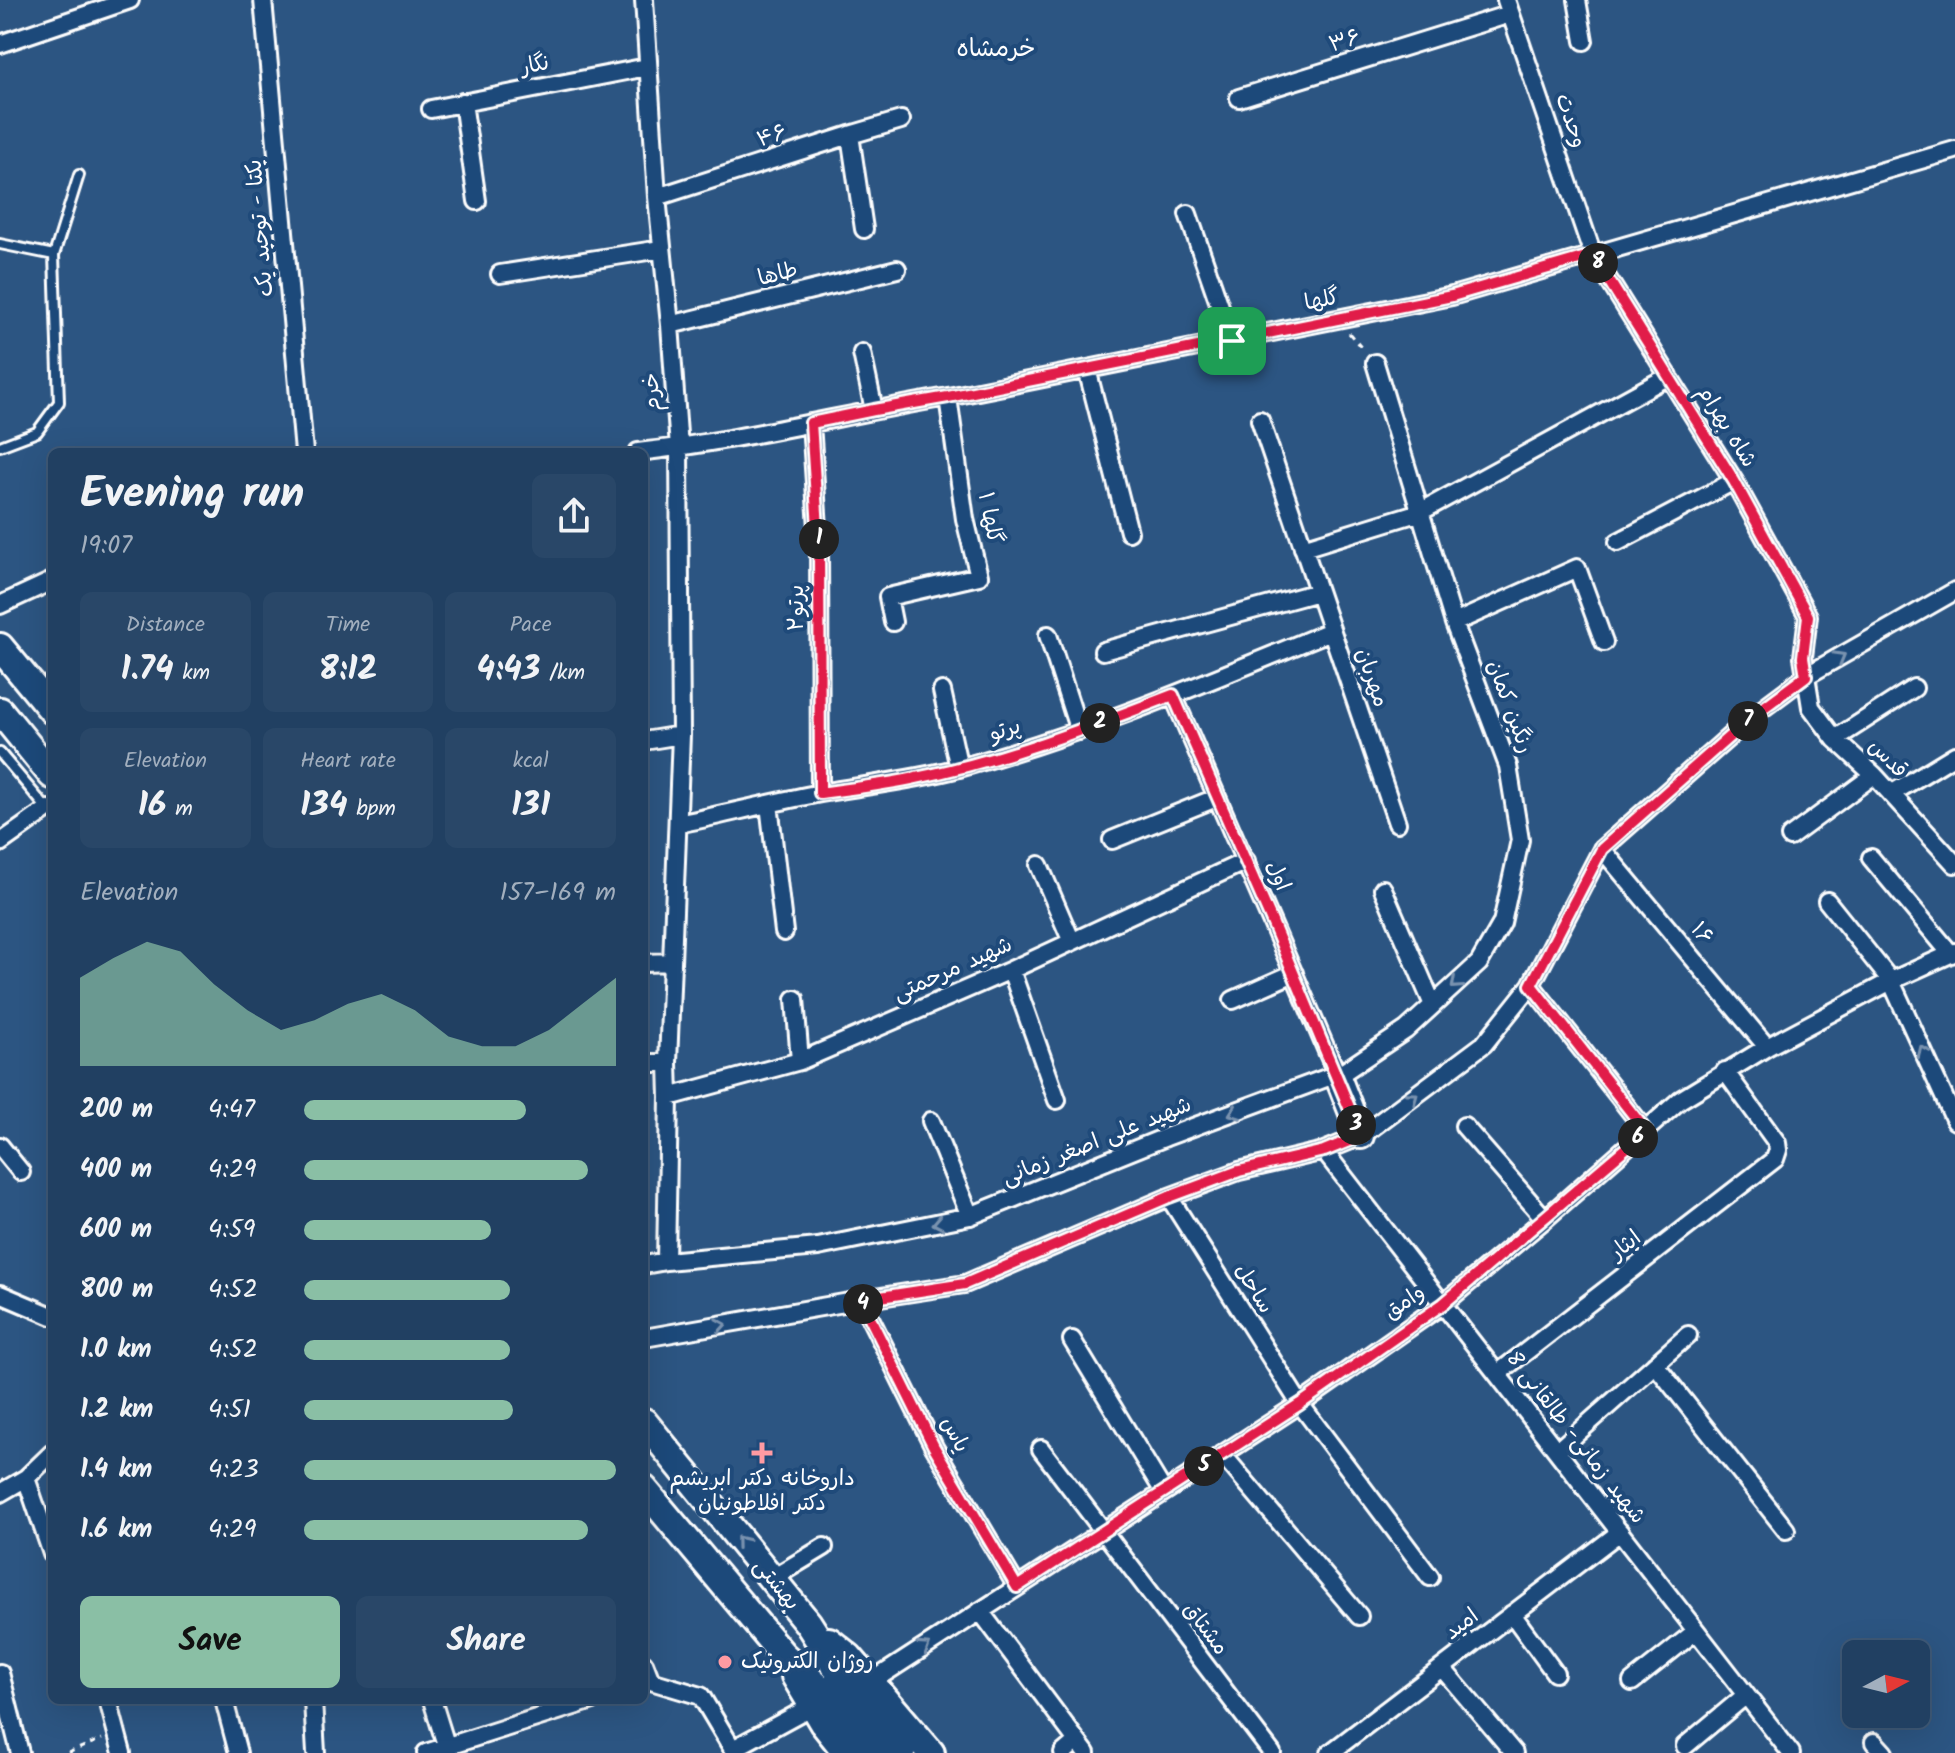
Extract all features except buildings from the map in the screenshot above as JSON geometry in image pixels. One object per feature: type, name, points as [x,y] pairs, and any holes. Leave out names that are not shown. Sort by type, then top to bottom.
[{"type":"main road","points":[[0,647],[48,705]]},
{"type":"main road","points":[[0,711],[48,770]]},
{"type":"main road","name":"بهشتی","points":[[648,1427],[808,1623],[846,1683],[901,1753]]},
{"type":"main road","name":"بهشتی","points":[[648,1494],[783,1655],[826,1694],[874,1753]]},
{"type":"main road","points":[[808,1623],[849,1657],[931,1753]]},
{"type":"main road","points":[[783,1655],[823,1723],[847,1753]]},
{"type":"street","points":[[0,44],[130,0]]},
{"type":"street","name":"یکتا - توحید یک","points":[[263,0],[304,448]]},
{"type":"street","name":"خرم","points":[[644,0],[661,249],[679,448],[681,735],[668,1063],[666,1261]]},
{"type":"street","points":[[1577,0],[1584,41]]},
{"type":"street","name":"۳۶","points":[[1239,98],[1511,4]]},
{"type":"street","name":"وحدت","points":[[1511,4],[1593,255]]},
{"type":"street","name":"نگار","points":[[431,109],[647,67]]},
{"type":"street","points":[[463,102],[477,201]]},
{"type":"street","name":"۴۶","points":[[657,197],[901,120]]},
{"type":"street","points":[[850,135],[864,229]]},
{"type":"street","name":"گلها","points":[[648,451],[679,448],[948,397],[1452,296],[1955,150]]},
{"type":"street","points":[[1188,214],[1232,341]]},
{"type":"street","points":[[500,274],[661,249]]},
{"type":"street","name":"شاه بهرام","points":[[1593,255],[1734,481],[1808,616],[1803,657],[1806,676]]},
{"type":"street","name":"طاها","points":[[670,325],[897,269]]},
{"type":"street","points":[[862,353],[874,410]]},
{"type":"street","name":"رنگین کمان","points":[[1375,363],[1454,623],[1508,766],[1520,840],[1502,923]]},
{"type":"street","points":[[1087,369],[1129,532]]},
{"type":"street","points":[[1303,548],[1420,512],[1669,376]]},
{"type":"street","name":"گلها ۱","points":[[893,622],[888,597],[979,576],[965,519],[948,397]]},
{"type":"street","name":"مهربان","points":[[1260,420],[1397,823]]},
{"type":"street","name":"پرتو۲","points":[[811,423],[819,543],[820,793]]},
{"type":"street","points":[[1618,542],[1734,481]]},
{"type":"street","points":[[1454,623],[1577,568],[1604,642]]},
{"type":"street","points":[[0,605],[48,583]]},
{"type":"street","points":[[648,1337],[965,1284],[1169,1197],[1239,1171],[1324,1151],[1361,1136],[1484,1044],[1531,985],[1602,849],[1755,714],[1806,676],[1955,591]]},
{"type":"street","points":[[1103,651],[1318,592]]},
{"type":"street","name":"پرتو","points":[[678,824],[820,793],[959,768],[1079,731],[1331,631]]},
{"type":"street","points":[[1048,635],[1079,731]]},
{"type":"street","name":"قدس","points":[[1806,676],[1811,707],[1835,739],[1874,775],[1955,864]]},
{"type":"street","points":[[1835,739],[1914,688]]},
{"type":"street","points":[[942,691],[959,768]]},
{"type":"street","name":"اول","points":[[1173,695],[1337,1075]]},
{"type":"street","points":[[648,740],[681,735]]},
{"type":"street","points":[[1891,794],[1955,755]]},
{"type":"street","points":[[1790,837],[1874,775]]},
{"type":"street","points":[[1112,840],[1216,798]]},
{"type":"street","points":[[769,804],[784,932]]},
{"type":"street","points":[[0,843],[48,813]]},
{"type":"street","name":"۱۶","points":[[1602,849],[1767,1047]]},
{"type":"street","points":[[1871,858],[1953,953]]},
{"type":"street","name":"شهید مرحمتی","points":[[669,1097],[800,1061],[1011,970],[1246,861]]},
{"type":"street","points":[[1039,865],[1072,942]]},
{"type":"street","points":[[1383,889],[1433,1005]]},
{"type":"street","points":[[1827,901],[1891,981],[1955,1121]]},
{"type":"street","name":"شهید علی اصغر زمانی","points":[[648,1264],[818,1247],[970,1216],[1166,1137],[1337,1075],[1406,1030],[1479,963],[1502,923]]},
{"type":"street","name":"وامق","points":[[871,1682],[1300,1404],[1443,1304],[1680,1100],[1767,1047],[1891,981],[1953,953]]},
{"type":"street","points":[[648,963],[672,962]]},
{"type":"street","points":[[1011,970],[1057,1100]]},
{"type":"street","points":[[1233,1000],[1294,973]]},
{"type":"street","points":[[1531,985],[1646,1131]]},
{"type":"street","points":[[795,999],[800,1061]]},
{"type":"street","points":[[648,1063],[668,1063]]},
{"type":"street","name":"ایثار","points":[[1497,1374],[1775,1159],[1777,1143],[1725,1071]]},
{"type":"street","points":[[1337,1075],[1361,1136]]},
{"type":"street","points":[[931,1121],[970,1216]]},
{"type":"street","points":[[1464,1126],[1545,1219]]},
{"type":"street","points":[[0,1146],[21,1172]]},
{"type":"street","name":"شهید زمانی- طالقانی 8","points":[[1324,1151],[1791,1753]]},
{"type":"street","name":"ساحل","points":[[1169,1197],[1300,1404],[1430,1577]]},
{"type":"street","points":[[0,1294],[48,1314]]},
{"type":"street","name":"یاس","points":[[861,1300],[934,1447],[1017,1587]]},
{"type":"street","points":[[1557,1451],[1688,1335]]},
{"type":"street","points":[[1072,1340],[1164,1492]]},
{"type":"street","points":[[1655,1364],[1786,1530]]},
{"type":"street","name":"مشتاق","points":[[1041,1449],[1272,1753]]},
{"type":"street","points":[[1222,1454],[1359,1616]]},
{"type":"street","points":[[0,1493],[26,1478],[48,1457]]},
{"type":"street","points":[[26,1478],[48,1542]]},
{"type":"street","name":"امید","points":[[1330,1753],[1620,1532]]},
{"type":"street","points":[[771,1579],[824,1547]]},
{"type":"street","points":[[980,1611],[1082,1747],[1063,1753]]},
{"type":"street","points":[[1512,1614],[1555,1673]]},
{"type":"street","points":[[1632,1682],[1696,1631]]},
{"type":"street","points":[[1442,1668],[1514,1753]]},
{"type":"street","points":[[0,1673],[20,1753]]},
{"type":"street","points":[[648,1682],[701,1696],[734,1751],[812,1706]]},
{"type":"street","points":[[1685,1746],[1746,1695]]},
{"type":"street","points":[[109,1704],[122,1753]]},
{"type":"street","points":[[225,1704],[238,1753]]},
{"type":"street","points":[[313,1704],[316,1753]]},
{"type":"street","points":[[433,1704],[447,1748]]},
{"type":"street","points":[[426,1753],[568,1704]]},
{"type":"lane","points":[[0,446],[37,432],[59,402],[54,255],[79,175]]},
{"type":"lane","points":[[0,244],[54,255]]},
{"type":"lane","points":[[0,753],[48,810]]},
{"type":"path","points":[[1338,320],[1375,363]]},
{"type":"path","points":[[68,1753],[117,1732]]},
{"type":"place","name":"داروخانه دکتر ابریشم دکتر افلاطونیان","points":[[762,1453]]},
{"type":"place","name":"روژان الکترونیک","points":[[725,1662]]},
{"type":"district","name":"خرمشاه","points":[[996,49]]},
{"type":"route","points":[[1593,255],[1734,481],[1808,616],[1803,657],[1806,676],[1755,714],[1602,849],[1531,985],[1646,1131],[1443,1304],[1300,1404],[1017,1587],[934,1447],[861,1300],[965,1284],[1169,1197],[1239,1171],[1324,1151],[1361,1136],[1173,695],[1079,731],[959,768],[820,793],[819,543],[811,423],[1232,341],[1452,296],[1593,255]]}]
